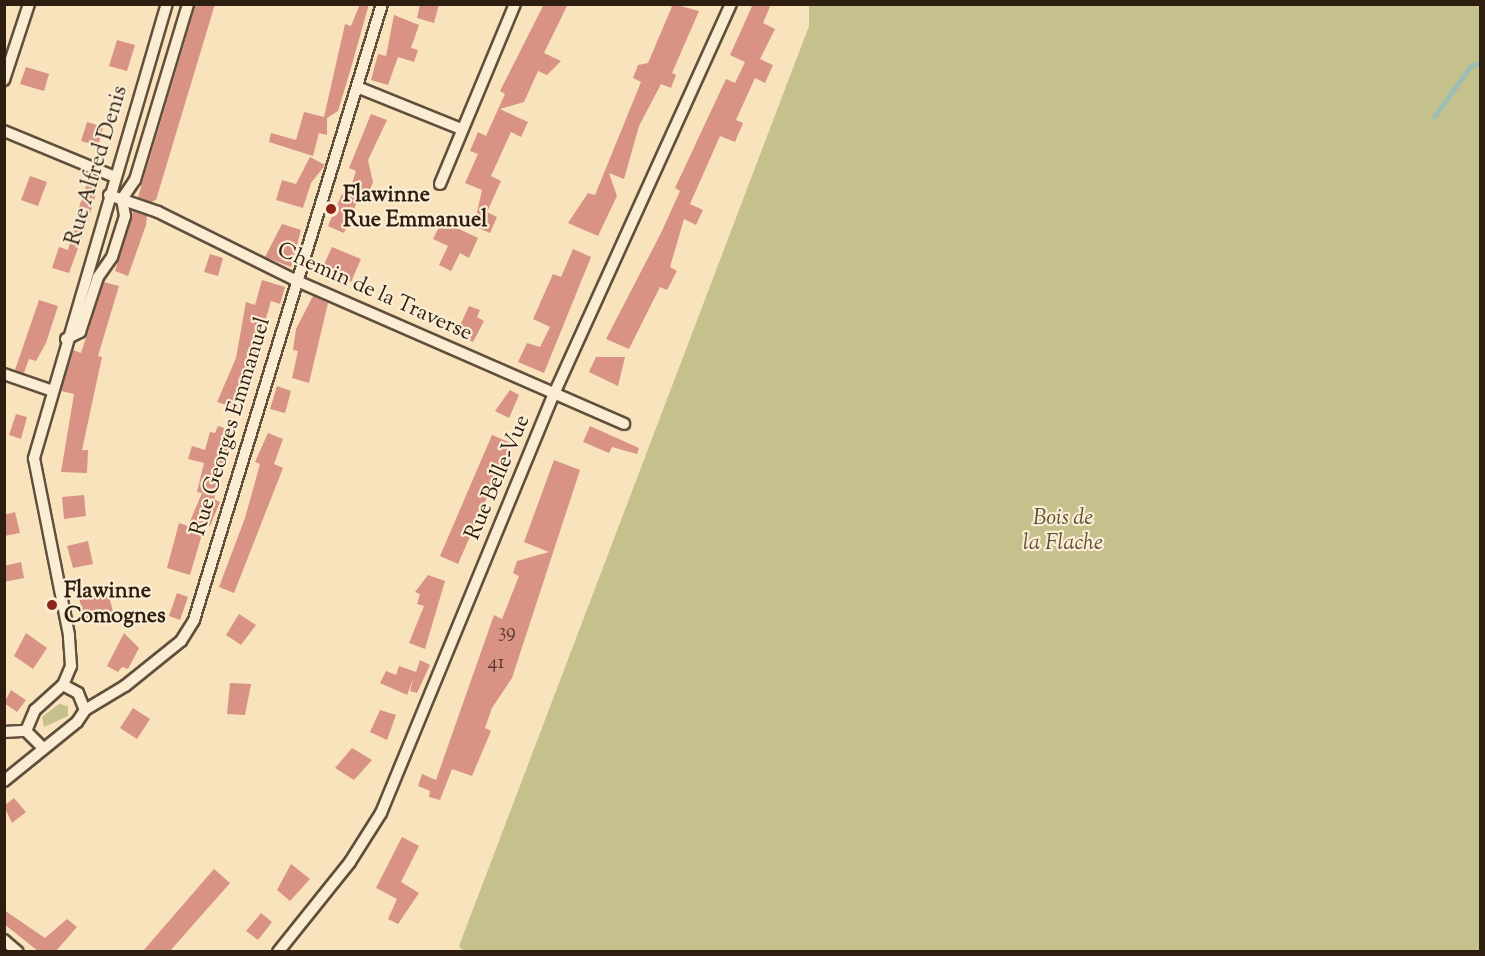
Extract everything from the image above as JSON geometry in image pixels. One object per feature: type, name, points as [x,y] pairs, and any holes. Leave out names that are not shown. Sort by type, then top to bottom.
[{"type":"street","points":[[4,80],[29,4]]},
{"type":"street","name":"Rue Alfred Denis","points":[[63,685],[71,666],[69,635],[34,458],[50,390],[167,4]]},
{"type":"street","name":"Rue Alfred Denis","points":[[66,339],[82,327],[98,277],[112,257],[125,216],[122,199],[135,180],[188,4]]},
{"type":"street","name":"Rue Georges Emmanuel","points":[[4,781],[42,747],[77,722],[85,710],[118,692],[181,641],[194,620],[382,4]]},
{"type":"street","points":[[440,184],[515,4]]},
{"type":"street","name":"Rue Belle-Vue","points":[[278,951],[350,862],[381,813],[555,394],[732,4]]},
{"type":"street","points":[[357,87],[461,129]]},
{"type":"street","points":[[4,131],[115,177]]},
{"type":"street","name":"Chemin de la Traverse","points":[[109,195],[297,281],[624,424]]},
{"type":"street","points":[[4,374],[50,390]]},
{"type":"street","points":[[26,731],[35,711],[63,685],[78,693],[85,710]]},
{"type":"street","points":[[4,732],[26,731],[42,747]]},
{"type":"street","points":[[4,940],[18,951]]},
{"type":"green space","name":"Bois de la Flache","points":[[809,5],[1480,5],[1480,951],[464,952],[459,946],[809,26]]},
{"type":"green space","points":[[59,704],[68,706],[68,716],[44,727],[42,717]]},
{"type":"building","points":[[196,4],[215,4],[156,200],[151,202],[138,197]]},
{"type":"building","points":[[360,4],[369,4],[338,111],[327,118],[327,135],[319,133],[313,156],[269,142],[271,133],[296,140],[304,112],[324,117],[345,24],[351,26]]},
{"type":"building","points":[[420,4],[439,4],[434,23],[417,18]]},
{"type":"building","points":[[544,4],[568,4],[544,53],[561,61],[547,75],[538,71],[524,102],[500,109],[528,122],[521,137],[511,132],[491,176],[501,181],[487,212],[497,217],[490,233],[474,226],[482,190],[465,183],[478,154],[470,151],[478,132],[486,136],[505,94],[500,91]]},
{"type":"building","points":[[673,4],[699,11],[672,73],[676,75],[671,88],[661,84],[639,126],[624,179],[609,173],[617,196],[598,236],[568,223],[588,193],[595,195],[641,82],[633,78],[638,65],[648,63]]},
{"type":"building","points":[[753,4],[771,4],[763,23],[775,29],[760,59],[773,65],[765,83],[755,78],[736,120],[743,123],[735,142],[720,136],[690,204],[703,210],[696,225],[684,219],[670,267],[677,271],[667,290],[660,287],[629,349],[606,339],[661,233],[680,191],[675,188],[726,79],[735,83],[745,62],[730,55]]},
{"type":"building","points":[[394,15],[419,25],[411,48],[418,50],[414,62],[398,57],[388,85],[371,80],[378,54],[386,56]]},
{"type":"building","points":[[117,40],[135,45],[127,71],[109,66]]},
{"type":"building","points":[[26,67],[49,74],[44,91],[20,84]]},
{"type":"building","points":[[371,114],[387,120],[368,160],[373,182],[366,200],[359,197],[344,233],[328,226],[342,194],[349,193],[356,171],[349,168]]},
{"type":"building","points":[[87,122],[103,127],[98,146],[81,141]]},
{"type":"building","points":[[310,157],[325,165],[311,183],[303,208],[276,200],[282,180],[296,184]]},
{"type":"building","points":[[30,176],[47,182],[38,206],[21,200]]},
{"type":"building","points":[[89,177],[100,181],[85,230],[73,226]]},
{"type":"building","points":[[133,211],[147,216],[128,276],[115,271]]},
{"type":"building","points":[[442,221],[478,238],[469,258],[460,253],[451,271],[439,265],[448,246],[433,239]]},
{"type":"building","points":[[282,224],[301,230],[291,267],[265,257]]},
{"type":"building","points":[[74,229],[84,232],[69,273],[52,268],[59,247],[68,250]]},
{"type":"building","points":[[332,247],[361,259],[351,282],[322,269]]},
{"type":"building","points":[[573,249],[591,257],[544,373],[518,362],[527,343],[540,347],[550,327],[533,319],[553,274],[561,277]]},
{"type":"building","points":[[210,254],[223,258],[218,276],[204,272]]},
{"type":"building","points":[[262,280],[285,287],[280,304],[271,301],[240,409],[217,402],[236,358],[246,302],[255,305]]},
{"type":"building","points":[[104,282],[119,286],[98,356],[102,357],[82,450],[88,450],[87,473],[61,472],[74,394],[61,391],[73,350],[81,353]]},
{"type":"building","points":[[313,296],[328,303],[309,383],[292,378],[298,351],[293,350],[296,329]]},
{"type":"building","points":[[39,300],[58,306],[46,343],[36,361],[29,359],[24,373],[15,370]]},
{"type":"building","points":[[469,306],[480,310],[477,317],[484,321],[473,342],[456,334]]},
{"type":"building","points":[[596,357],[625,357],[618,386],[589,372]]},
{"type":"building","points":[[277,386],[291,391],[285,413],[270,409]]},
{"type":"building","points":[[510,390],[519,395],[509,418],[495,411]]},
{"type":"building","points":[[16,414],[27,417],[21,439],[9,435]]},
{"type":"building","points":[[218,426],[234,431],[214,499],[220,502],[210,526],[205,524],[190,575],[167,568],[179,523],[188,526],[202,493],[197,492],[204,463],[188,459],[192,446],[205,450],[210,432],[215,433]]},
{"type":"building","points":[[590,426],[639,448],[637,454],[612,447],[609,453],[583,442]]},
{"type":"building","points":[[268,433],[283,439],[274,464],[283,468],[234,593],[219,587],[245,518],[260,464],[255,462]]},
{"type":"building","points":[[492,435],[511,443],[458,564],[440,556]]},
{"type":"building","points":[[554,460],[580,470],[512,678],[492,708],[485,728],[491,731],[472,776],[452,769],[440,800],[429,797],[430,791],[418,786],[422,774],[436,780],[494,615],[502,619],[519,576],[513,573],[517,561],[549,552],[524,542]]},
{"type":"building","points":[[84,495],[86,516],[64,519],[62,497]]},
{"type":"building","points":[[15,512],[20,533],[4,536],[4,515]]},
{"type":"building","points":[[88,541],[93,564],[73,568],[67,546]]},
{"type":"building","points":[[21,562],[24,578],[4,582],[4,566]]},
{"type":"building","points":[[428,575],[445,581],[425,649],[409,643],[424,606],[417,604],[420,594],[415,592]]},
{"type":"building","points":[[96,584],[100,598],[109,596],[113,612],[84,619],[77,589]]},
{"type":"building","points":[[177,593],[188,597],[180,620],[169,616]]},
{"type":"building","points":[[239,614],[256,625],[241,645],[226,635]]},
{"type":"building","points":[[26,633],[47,648],[33,669],[14,656]]},
{"type":"building","points":[[124,633],[139,648],[128,669],[122,667],[118,672],[107,666]]},
{"type":"building","points":[[420,660],[430,665],[417,693],[410,691],[414,677],[407,695],[380,683],[386,671],[396,675],[399,666],[416,672]]},
{"type":"building","points":[[230,683],[251,684],[245,715],[227,714]]},
{"type":"building","points":[[11,690],[26,700],[17,712],[4,703]]},
{"type":"building","points":[[133,708],[150,719],[137,739],[120,728]]},
{"type":"building","points":[[380,710],[396,715],[387,740],[370,732]]},
{"type":"building","points":[[352,748],[372,760],[354,780],[335,768]]},
{"type":"building","points":[[14,798],[26,812],[12,823],[4,806]]},
{"type":"building","points":[[402,837],[419,846],[401,882],[419,893],[398,924],[388,919],[397,899],[376,888]]},
{"type":"building","points":[[291,864],[310,879],[290,901],[277,890]]},
{"type":"building","points":[[214,869],[230,883],[170,951],[143,951]]},
{"type":"building","points":[[4,910],[45,938],[67,919],[77,927],[56,951],[38,951],[4,924]]},
{"type":"building","points":[[261,913],[272,922],[258,940],[246,931]]},
{"type":"waterway","points":[[1434,117],[1470,67],[1480,62]]},
{"type":"place","name":"Flawinne Rue Emmanuel","points":[[331,209]]},
{"type":"place","name":"Flawinne Comognes","points":[[52,605]]}]
